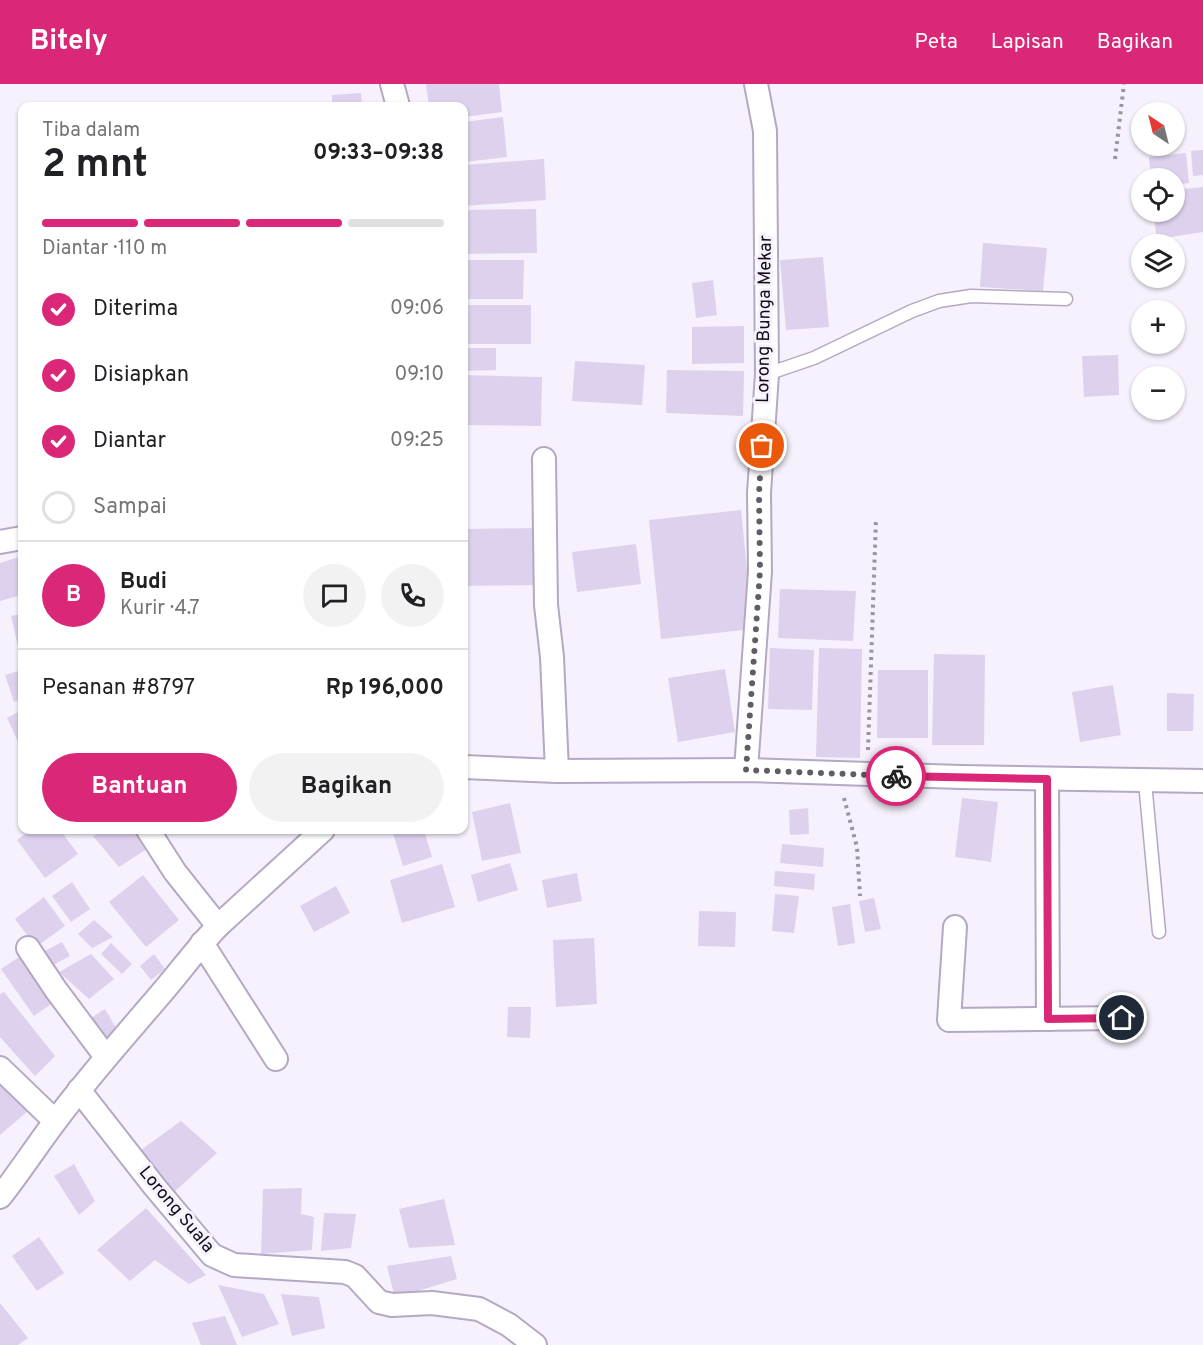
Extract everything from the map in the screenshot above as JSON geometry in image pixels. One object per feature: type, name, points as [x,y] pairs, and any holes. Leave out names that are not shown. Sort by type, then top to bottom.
[{"type":"street","points":[[392,84],[397,102]]},
{"type":"street","name":"Lorong Bunga Mekar","points":[[746,770],[760,571],[759,493],[767,374],[765,131],[756,84]]},
{"type":"street","points":[[544,459],[546,605],[552,657],[556,771]]},
{"type":"street","points":[[0,542],[18,539]]},
{"type":"street","points":[[468,767],[556,771],[746,770],[1145,782],[1203,781]]},
{"type":"street","points":[[1047,779],[1048,1019]]},
{"type":"street","points":[[151,834],[175,872],[218,926]]},
{"type":"street","points":[[0,1197],[105,1057],[174,979],[202,943],[319,834]]},
{"type":"street","points":[[955,927],[949,1020],[1122,1018]]},
{"type":"street","points":[[202,943],[276,1059]]},
{"type":"street","points":[[28,948],[105,1057]]},
{"type":"street","points":[[0,1068],[56,1121]]},
{"type":"street","name":"Lorong Suala","points":[[79,1090],[153,1186],[212,1255],[234,1265],[345,1272],[355,1276],[379,1302],[392,1305],[432,1303],[479,1309],[509,1325],[535,1345]]},
{"type":"lane","points":[[767,374],[814,358],[912,311],[939,301],[971,296],[1066,299]]},
{"type":"lane","points":[[1145,782],[1159,932]]},
{"type":"path","points":[[1115,159],[1124,84]]},
{"type":"path","points":[[867,775],[876,519]]},
{"type":"path","points":[[838,774],[857,847],[860,896]]},
{"type":"building","points":[[426,84],[499,84],[502,112],[468,116],[468,102],[428,102]]},
{"type":"building","points":[[361,93],[362,102],[332,102],[332,95]]},
{"type":"building","points":[[503,117],[507,157],[468,162],[468,121]]},
{"type":"building","points":[[1203,150],[1203,175],[1193,176],[1191,151]]},
{"type":"building","points":[[1185,153],[1189,183],[1185,184],[1185,168],[1150,168],[1149,157],[1185,156]]},
{"type":"building","points":[[544,159],[546,200],[468,206],[468,165]]},
{"type":"building","points":[[1203,187],[1203,232],[1185,235],[1156,234],[1154,222],[1185,222],[1185,189]]},
{"type":"building","points":[[536,209],[537,253],[468,254],[468,210]]},
{"type":"building","points":[[983,243],[1047,248],[1043,291],[980,287]]},
{"type":"building","points":[[823,257],[829,327],[786,330],[780,260]]},
{"type":"building","points":[[468,260],[524,260],[523,299],[468,299]]},
{"type":"building","points":[[713,280],[717,315],[696,318],[692,283]]},
{"type":"building","points":[[468,305],[531,305],[531,344],[468,344]]},
{"type":"building","points":[[744,326],[744,363],[692,364],[692,327]]},
{"type":"building","points":[[468,348],[496,348],[496,370],[468,371]]},
{"type":"building","points":[[1118,355],[1119,395],[1084,397],[1082,356]]},
{"type":"building","points":[[575,361],[645,365],[642,405],[572,401]]},
{"type":"building","points":[[667,370],[744,371],[743,416],[666,413]]},
{"type":"building","points":[[468,375],[542,377],[541,426],[468,425]]},
{"type":"building","points":[[741,510],[753,629],[661,639],[649,520]]},
{"type":"building","points":[[537,528],[537,585],[468,586],[468,529]]},
{"type":"building","points":[[636,544],[641,584],[577,592],[572,552]]},
{"type":"building","points":[[18,557],[18,596],[0,601],[0,563]]},
{"type":"building","points":[[780,589],[856,591],[853,641],[778,638]]},
{"type":"building","points":[[18,615],[18,646],[11,616]]},
{"type":"building","points":[[770,648],[814,650],[812,710],[768,709]]},
{"type":"building","points":[[819,648],[862,649],[860,758],[816,757]]},
{"type":"building","points":[[934,654],[985,655],[984,745],[932,745]]},
{"type":"building","points":[[725,669],[735,732],[678,742],[668,678]]},
{"type":"building","points":[[878,670],[928,670],[928,738],[877,738]]},
{"type":"building","points":[[18,671],[18,700],[14,702],[5,675]]},
{"type":"building","points":[[1113,685],[1121,735],[1080,742],[1072,692]]},
{"type":"building","points":[[1167,693],[1194,694],[1193,731],[1167,731]]},
{"type":"building","points":[[18,712],[18,741],[7,718]]},
{"type":"building","points":[[962,798],[998,802],[991,862],[955,857]]},
{"type":"building","points":[[510,803],[521,853],[482,861],[472,812]]},
{"type":"building","points":[[808,808],[809,834],[790,835],[789,810]]},
{"type":"building","points":[[25,834],[63,834],[78,854],[45,878],[17,840]]},
{"type":"building","points":[[139,834],[150,847],[119,867],[93,836]]},
{"type":"building","points":[[393,834],[425,834],[432,857],[403,866]]},
{"type":"building","points":[[782,844],[824,848],[823,867],[780,863]]},
{"type":"building","points":[[510,863],[518,890],[478,902],[471,875]]},
{"type":"building","points":[[442,864],[455,907],[402,923],[390,880]]},
{"type":"building","points":[[775,871],[815,874],[814,890],[774,886]]},
{"type":"building","points":[[577,873],[582,901],[547,908],[542,880]]},
{"type":"building","points":[[143,875],[179,920],[146,947],[109,902]]},
{"type":"building","points":[[72,882],[90,909],[71,922],[52,896]]},
{"type":"building","points":[[336,886],[350,913],[314,932],[300,906]]},
{"type":"building","points":[[775,894],[799,896],[794,933],[772,931]]},
{"type":"building","points":[[44,897],[65,926],[36,947],[15,919]]},
{"type":"building","points":[[874,898],[881,929],[865,932],[859,901]]},
{"type":"building","points":[[850,904],[855,943],[838,946],[832,907]]},
{"type":"building","points":[[699,911],[736,912],[735,947],[698,946]]},
{"type":"building","points":[[94,920],[113,937],[92,948],[78,934]]},
{"type":"building","points":[[594,938],[597,1004],[556,1007],[553,940]]},
{"type":"building","points":[[62,942],[70,956],[51,966],[43,952]]},
{"type":"building","points":[[111,943],[132,964],[122,974],[101,954]]},
{"type":"building","points":[[91,954],[114,979],[89,999],[59,972]]},
{"type":"building","points":[[154,954],[165,969],[151,980],[140,966]]},
{"type":"building","points":[[22,955],[54,1002],[34,1016],[1,969]]},
{"type":"building","points":[[4,992],[55,1056],[35,1076],[0,1037],[0,994]]},
{"type":"building","points":[[508,1007],[531,1007],[530,1038],[507,1037]]},
{"type":"building","points":[[105,1009],[119,1033],[105,1042],[91,1018]]},
{"type":"building","points":[[0,1082],[29,1110],[0,1135]]},
{"type":"building","points":[[181,1121],[217,1153],[173,1193],[141,1150]]},
{"type":"building","points":[[74,1164],[95,1201],[79,1215],[54,1176]]},
{"type":"building","points":[[302,1188],[301,1214],[314,1217],[312,1250],[261,1254],[263,1189]]},
{"type":"building","points":[[444,1199],[455,1245],[409,1248],[399,1209]]},
{"type":"building","points":[[146,1208],[206,1275],[189,1284],[155,1260],[130,1281],[97,1250]]},
{"type":"building","points":[[324,1213],[356,1214],[351,1248],[321,1251]]},
{"type":"building","points":[[39,1237],[64,1273],[37,1291],[12,1256]]},
{"type":"building","points":[[451,1256],[457,1279],[395,1298],[387,1266]]},
{"type":"building","points":[[218,1285],[264,1294],[279,1324],[242,1337]]},
{"type":"building","points":[[281,1294],[319,1297],[325,1328],[292,1336]]},
{"type":"building","points":[[0,1303],[28,1338],[18,1345],[0,1345]]},
{"type":"building","points":[[225,1316],[237,1345],[201,1345],[192,1323]]},
{"type":"way so far","points":[[762,446],[759,493],[760,571],[746,770],[896,776]]},
{"type":"route","points":[[896,776],[1047,779],[1048,1019],[1122,1018]]}]
